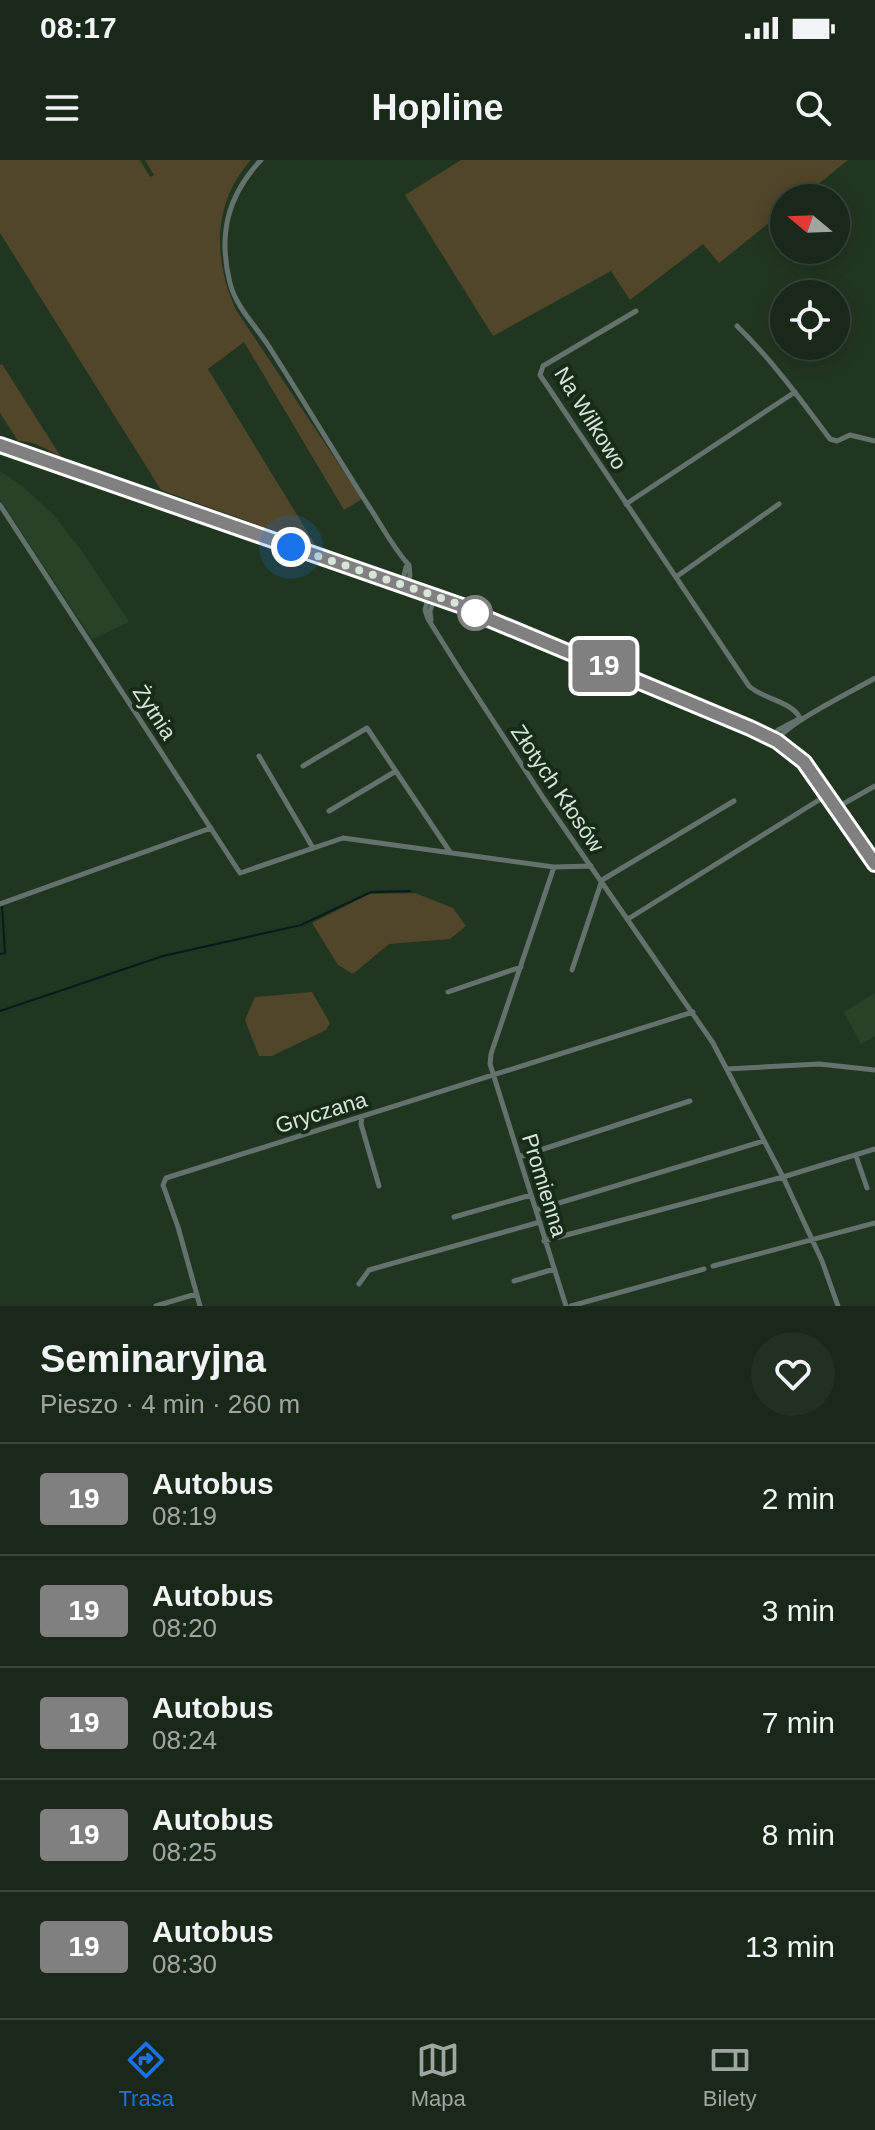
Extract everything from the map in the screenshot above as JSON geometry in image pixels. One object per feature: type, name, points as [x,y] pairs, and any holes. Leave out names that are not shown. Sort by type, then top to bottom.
[{"type":"main road","points":[[0,444],[404,586],[775,738],[804,762],[875,864]]},
{"type":"street","points":[[261,160],[241,183],[228,213],[227,249],[233,291],[406,562],[404,586]]},
{"type":"street","name":"Na Wilkowo","points":[[636,311],[543,366],[540,375],[749,686],[764,697],[793,708],[800,718]]},
{"type":"street","points":[[737,326],[755,343],[830,439],[837,441],[850,435],[875,441]]},
{"type":"street","points":[[626,504],[795,392]]},
{"type":"street","points":[[676,577],[779,504]]},
{"type":"street","name":"Żytnia","points":[[0,505],[240,873],[343,838],[554,867],[592,866]]},
{"type":"street","name":"Złotych Kłosów","points":[[432,598],[426,613],[432,624],[544,799],[693,1012],[727,1069],[783,1177],[838,1306]]},
{"type":"street","points":[[775,738],[875,678]]},
{"type":"street","points":[[775,738],[800,718],[809,715]]},
{"type":"street","points":[[303,766],[367,728],[451,853]]},
{"type":"street","points":[[259,756],[313,848]]},
{"type":"street","points":[[329,811],[396,771]]},
{"type":"street","points":[[836,808],[875,786]]},
{"type":"street","points":[[628,919],[827,795]]},
{"type":"street","points":[[572,970],[602,880],[734,801]]},
{"type":"street","points":[[0,904],[211,828]]},
{"type":"street","points":[[493,1074],[491,1054],[554,867]]},
{"type":"street","points":[[448,992],[521,967]]},
{"type":"street","name":"Gryczana","points":[[196,1294],[163,1185],[166,1178],[693,1012]]},
{"type":"street","points":[[727,1069],[819,1064],[875,1070]]},
{"type":"street","name":"Promienna","points":[[493,1074],[544,1241],[568,1306]]},
{"type":"street","points":[[519,1157],[690,1101]]},
{"type":"street","points":[[362,1117],[361,1124],[379,1186]]},
{"type":"street","points":[[536,1210],[764,1141]]},
{"type":"street","points":[[544,1241],[875,1149]]},
{"type":"street","points":[[856,1156],[867,1188]]},
{"type":"street","points":[[454,1217],[531,1195]]},
{"type":"street","points":[[359,1284],[364,1274],[376,1267],[540,1222]]},
{"type":"street","points":[[713,1266],[875,1223]]},
{"type":"street","points":[[514,1281],[554,1269]]},
{"type":"street","points":[[568,1306],[704,1269]]},
{"type":"street","points":[[156,1306],[196,1294],[200,1306]]},
{"type":"shaded area","points":[[0,160],[140,160],[150,177],[154,175],[145,160],[251,160],[229,194],[223,213],[220,251],[228,291],[236,310],[362,499],[344,510],[244,342],[208,369],[316,546],[161,490],[0,233]]},
{"type":"shaded area","points":[[461,160],[848,160],[818,184],[770,184],[770,222],[719,263],[703,244],[630,300],[611,271],[493,336],[405,195]]},
{"type":"shaded area","points":[[2,364],[61,457],[35,444],[18,441],[0,413]]},
{"type":"shaded area","points":[[0,471],[53,514],[129,622],[92,639],[0,499]]},
{"type":"shaded area","points":[[415,893],[453,908],[466,926],[450,939],[389,944],[353,974],[338,965],[312,923],[369,894]]},
{"type":"shaded area","points":[[312,992],[330,1023],[326,1030],[272,1056],[259,1056],[245,1020],[255,997]]},
{"type":"shaded area","points":[[875,993],[875,1036],[861,1044],[844,1012]]},
{"type":"waterway","points":[[0,1011],[163,956],[301,925],[371,892],[410,891]]},
{"type":"waterway","points":[[0,954],[5,953],[2,906]]},
{"type":"bus line","name":"19","points":[[0,445],[462,606],[750,728],[777,741],[804,762],[875,864]]},
{"type":"route","points":[[291,547],[361,569],[475,613]]}]
